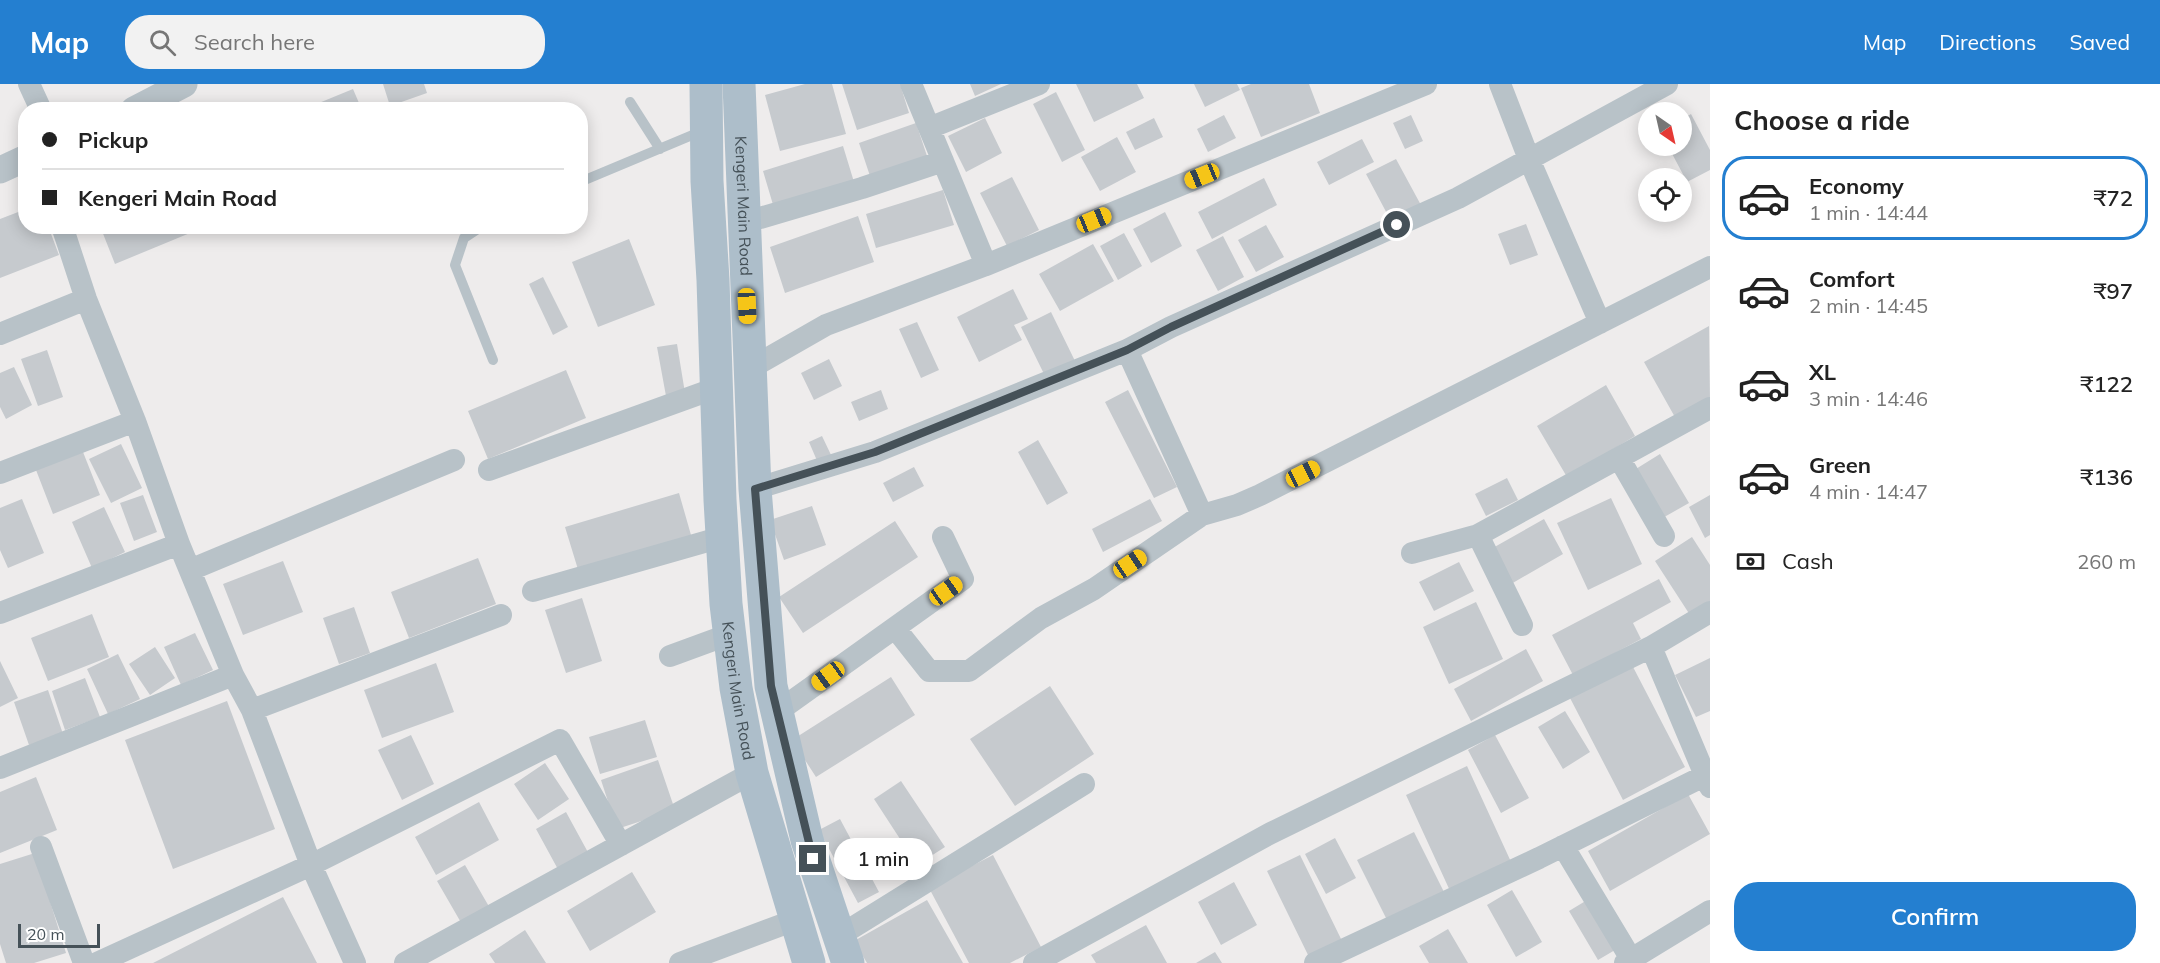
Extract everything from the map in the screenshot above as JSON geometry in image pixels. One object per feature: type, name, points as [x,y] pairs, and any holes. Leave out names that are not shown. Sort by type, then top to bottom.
[{"type":"main road","name":"Kengeri Main Road","points":[[706,84],[707,180],[722,537],[736,688],[752,773],[809,963]]},
{"type":"main road","name":"Kengeri Main Road","points":[[739,84],[755,489],[771,686],[807,840],[843,949]]},
{"type":"street","points":[[29,84],[37,102]]},
{"type":"street","points":[[149,102],[184,84]]},
{"type":"street","points":[[911,84],[986,265]]},
{"type":"street","points":[[929,128],[1039,84]]},
{"type":"street","points":[[749,369],[826,325],[986,265],[1426,84]]},
{"type":"street","points":[[1500,84],[1529,159],[1600,323]]},
{"type":"street","points":[[755,489],[875,452],[1127,350],[1171,327],[1458,198],[1662,85]]},
{"type":"street","points":[[743,223],[862,188],[943,161]]},
{"type":"street","points":[[0,170],[18,162]]},
{"type":"street","points":[[65,234],[86,299],[135,421],[179,544],[233,675],[252,710],[311,865],[355,963]]},
{"type":"street","points":[[895,628],[929,671],[969,671],[1041,618],[1094,589],[1202,515],[1238,505],[1260,495],[1710,267]]},
{"type":"street","points":[[0,334],[86,299]]},
{"type":"street","points":[[1127,350],[1202,515]]},
{"type":"street","points":[[489,470],[716,388]]},
{"type":"street","points":[[1412,554],[1478,536],[1710,408]]},
{"type":"street","points":[[0,473],[135,421]]},
{"type":"street","points":[[1619,458],[1664,536]]},
{"type":"street","points":[[190,570],[454,460]]},
{"type":"street","points":[[1478,536],[1522,625]]},
{"type":"street","points":[[533,591],[722,537]]},
{"type":"street","points":[[777,712],[963,579],[943,537]]},
{"type":"street","points":[[0,613],[179,544]]},
{"type":"street","points":[[1034,963],[1271,833],[1651,647],[1710,612]]},
{"type":"street","points":[[252,710],[501,615]]},
{"type":"street","points":[[670,656],[730,634]]},
{"type":"street","points":[[1315,963],[1708,778],[1651,647]]},
{"type":"street","points":[[0,768],[233,675]]},
{"type":"street","points":[[97,963],[311,865],[560,740],[621,845]]},
{"type":"street","points":[[405,963],[752,773]]},
{"type":"street","points":[[843,949],[1084,784]]},
{"type":"street","points":[[1563,846],[1628,961],[1710,912]]},
{"type":"street","points":[[41,847],[84,963]]},
{"type":"street","points":[[680,963],[795,920]]},
{"type":"lane","points":[[630,102],[660,149]]},
{"type":"lane","points":[[588,179],[708,129]]},
{"type":"lane","points":[[470,234],[464,238],[455,265],[493,360]]},
{"type":"building","points":[[383,84],[424,84],[427,93],[401,102],[389,102]]},
{"type":"building","points":[[805,84],[832,84],[846,134],[780,151],[765,95]]},
{"type":"building","points":[[842,84],[900,84],[909,113],[857,130]]},
{"type":"building","points":[[970,84],[1001,84],[975,96]]},
{"type":"building","points":[[1076,84],[1137,84],[1144,98],[1094,122]]},
{"type":"building","points":[[1194,84],[1237,84],[1240,90],[1205,107]]},
{"type":"building","points":[[1251,84],[1309,84],[1320,113],[1261,137],[1241,88]]},
{"type":"building","points":[[353,89],[359,102],[321,102]]},
{"type":"building","points":[[1056,92],[1085,150],[1062,162],[1033,104]]},
{"type":"building","points":[[1224,115],[1236,138],[1208,152],[1197,129]]},
{"type":"building","points":[[1411,115],[1423,141],[1405,149],[1393,123]]},
{"type":"building","points":[[1692,116],[1710,150],[1710,170],[1692,179],[1692,168],[1680,168],[1673,156],[1692,156]]},
{"type":"building","points":[[985,118],[1002,153],[966,172],[948,136]]},
{"type":"building","points":[[1154,118],[1163,137],[1135,150],[1126,132]]},
{"type":"building","points":[[916,123],[928,159],[871,179],[859,143]]},
{"type":"building","points":[[1117,137],[1136,172],[1100,191],[1081,157]]},
{"type":"building","points":[[1362,139],[1374,162],[1329,185],[1317,162]]},
{"type":"building","points":[[843,146],[854,182],[774,208],[763,171]]},
{"type":"building","points":[[1396,159],[1422,207],[1392,223],[1366,174]]},
{"type":"building","points":[[1012,177],[1039,230],[1007,246],[980,193]]},
{"type":"building","points":[[1264,178],[1277,205],[1212,239],[1198,212]]},
{"type":"building","points":[[943,190],[954,225],[876,248],[866,214]]},
{"type":"building","points":[[18,212],[18,234],[51,234],[59,255],[0,278],[0,219]]},
{"type":"building","points":[[1165,212],[1182,246],[1151,263],[1133,229]]},
{"type":"building","points":[[858,216],[874,262],[785,293],[770,247]]},
{"type":"building","points":[[1526,224],[1538,255],[1510,265],[1498,234]]},
{"type":"building","points":[[1266,225],[1284,257],[1256,272],[1238,240]]},
{"type":"building","points":[[1124,233],[1142,266],[1118,280],[1100,246]]},
{"type":"building","points":[[103,234],[188,234],[115,264]]},
{"type":"building","points":[[1223,236],[1244,277],[1218,291],[1196,250]]},
{"type":"building","points":[[629,239],[655,305],[598,327],[572,262]]},
{"type":"building","points":[[1093,244],[1114,281],[1060,311],[1039,274]]},
{"type":"building","points":[[543,277],[568,327],[553,335],[529,284]]},
{"type":"building","points":[[1013,289],[1028,319],[1014,325],[1022,340],[979,362],[957,317]]},
{"type":"building","points":[[1051,312],[1075,361],[1045,376],[1021,327]]},
{"type":"building","points":[[917,322],[939,370],[921,378],[899,329]]},
{"type":"building","points":[[1709,326],[1710,401],[1676,419],[1644,362]]},
{"type":"building","points":[[677,344],[685,393],[666,396],[657,347]]},
{"type":"building","points":[[47,350],[63,397],[38,406],[21,359]]},
{"type":"building","points":[[829,359],[842,386],[814,400],[801,373]]},
{"type":"building","points":[[14,367],[32,405],[6,419],[0,407],[0,373]]},
{"type":"building","points":[[566,370],[586,418],[488,459],[468,411]]},
{"type":"building","points":[[1606,385],[1635,436],[1567,477],[1537,426]]},
{"type":"building","points":[[881,390],[888,409],[859,421],[851,402]]},
{"type":"building","points":[[1128,390],[1177,487],[1154,498],[1105,402]]},
{"type":"building","points":[[822,436],[832,457],[818,463],[809,442]]},
{"type":"building","points":[[1038,440],[1068,493],[1047,505],[1018,452]]},
{"type":"building","points":[[121,444],[142,488],[111,503],[89,459]]},
{"type":"building","points":[[83,452],[100,495],[53,514],[36,470]]},
{"type":"building","points":[[1660,454],[1689,503],[1659,520],[1631,472]]},
{"type":"building","points":[[914,467],[924,486],[893,502],[883,483]]},
{"type":"building","points":[[1507,478],[1518,500],[1486,516],[1475,494]]},
{"type":"building","points":[[679,493],[693,542],[580,576],[565,527]]},
{"type":"building","points":[[143,495],[157,532],[134,541],[120,503]]},
{"type":"building","points":[[1710,495],[1710,535],[1705,538],[1689,507]]},
{"type":"building","points":[[1611,498],[1642,564],[1588,590],[1557,523]]},
{"type":"building","points":[[22,499],[44,553],[8,568],[0,550],[0,508]]},
{"type":"building","points":[[1150,499],[1162,521],[1103,552],[1092,529]]},
{"type":"building","points":[[812,506],[826,545],[784,560],[770,520]]},
{"type":"building","points":[[104,507],[125,552],[92,568],[72,522]]},
{"type":"building","points":[[1544,519],[1563,554],[1511,584],[1491,549]]},
{"type":"building","points":[[895,521],[918,557],[803,633],[779,597]]},
{"type":"building","points":[[1692,537],[1710,565],[1710,603],[1690,615],[1655,561]]},
{"type":"building","points":[[478,558],[496,604],[409,638],[391,592]]},
{"type":"building","points":[[283,561],[303,612],[243,635],[223,584]]},
{"type":"building","points":[[1459,562],[1474,591],[1434,611],[1419,582]]},
{"type":"building","points":[[1659,579],[1671,602],[1633,623],[1641,639],[1573,675],[1552,635]]},
{"type":"building","points":[[582,598],[602,661],[566,673],[545,610]]},
{"type":"building","points":[[1476,602],[1503,659],[1449,684],[1423,627]]},
{"type":"building","points":[[354,607],[370,653],[339,664],[323,618]]},
{"type":"building","points":[[92,614],[109,657],[48,681],[31,638]]},
{"type":"building","points":[[195,633],[213,670],[181,685],[164,647]]},
{"type":"building","points":[[155,647],[175,678],[150,695],[129,664]]},
{"type":"building","points":[[1526,649],[1543,681],[1471,721],[1454,689]]},
{"type":"building","points":[[118,654],[140,699],[108,714],[87,669]]},
{"type":"building","points":[[1710,658],[1710,711],[1696,717],[1675,675]]},
{"type":"building","points":[[0,661],[18,698],[0,707]]},
{"type":"building","points":[[436,663],[454,712],[382,738],[364,690]]},
{"type":"building","points":[[1632,665],[1685,767],[1623,800],[1570,698]]},
{"type":"building","points":[[891,677],[915,715],[816,777],[792,740]]},
{"type":"building","points":[[85,678],[100,717],[65,730],[52,691]]},
{"type":"building","points":[[1050,686],[1094,754],[1015,806],[970,739]]},
{"type":"building","points":[[48,690],[63,734],[29,745],[14,702]]},
{"type":"building","points":[[227,701],[275,829],[173,869],[125,740]]},
{"type":"building","points":[[1565,711],[1590,752],[1563,769],[1538,727]]},
{"type":"building","points":[[645,720],[657,757],[600,774],[589,737]]},
{"type":"building","points":[[411,735],[434,784],[402,800],[378,750]]},
{"type":"building","points":[[1495,735],[1529,798],[1501,813],[1468,750]]},
{"type":"building","points":[[658,760],[675,810],[617,829],[601,780]]},
{"type":"building","points":[[545,763],[569,799],[538,820],[514,784]]},
{"type":"building","points":[[1467,766],[1512,864],[1451,893],[1406,795]]},
{"type":"building","points":[[36,777],[57,830],[0,853],[0,792]]},
{"type":"building","points":[[901,781],[945,847],[917,865],[874,799]]},
{"type":"building","points":[[1688,794],[1710,834],[1610,891],[1588,851]]},
{"type":"building","points":[[479,802],[499,840],[436,875],[415,837]]},
{"type":"building","points":[[566,812],[590,856],[560,873],[536,829]]},
{"type":"building","points":[[840,819],[879,892],[858,903],[819,830]]},
{"type":"building","points":[[1414,832],[1445,894],[1388,922],[1357,860]]},
{"type":"building","points":[[1335,838],[1356,878],[1326,894],[1305,854]]},
{"type":"building","points":[[35,853],[66,953],[34,963],[6,963],[0,944],[0,864]]},
{"type":"building","points":[[993,855],[1041,947],[1010,963],[969,963],[929,888]]},
{"type":"building","points":[[1300,855],[1343,943],[1310,959],[1267,871]]},
{"type":"building","points":[[465,865],[491,910],[463,926],[437,881]]},
{"type":"building","points":[[632,872],[656,912],[590,951],[567,911]]},
{"type":"building","points":[[1234,882],[1257,925],[1221,945],[1198,902]]},
{"type":"building","points":[[1512,890],[1542,942],[1516,957],[1487,905]]},
{"type":"building","points":[[1602,891],[1632,940],[1598,960],[1569,911]]},
{"type":"building","points":[[283,897],[317,963],[153,963]]},
{"type":"building","points":[[927,900],[963,963],[867,963],[854,941]]},
{"type":"building","points":[[1146,925],[1167,963],[1096,963],[1091,955]]},
{"type":"building","points":[[1448,929],[1468,963],[1429,963],[1419,946]]},
{"type":"building","points":[[525,930],[546,963],[495,963],[489,954]]},
{"type":"building","points":[[1215,952],[1222,963],[1196,963]]},
{"type":"route","points":[[813,859],[771,686],[755,489],[875,452],[1127,350],[1171,327],[1397,225]]}]
